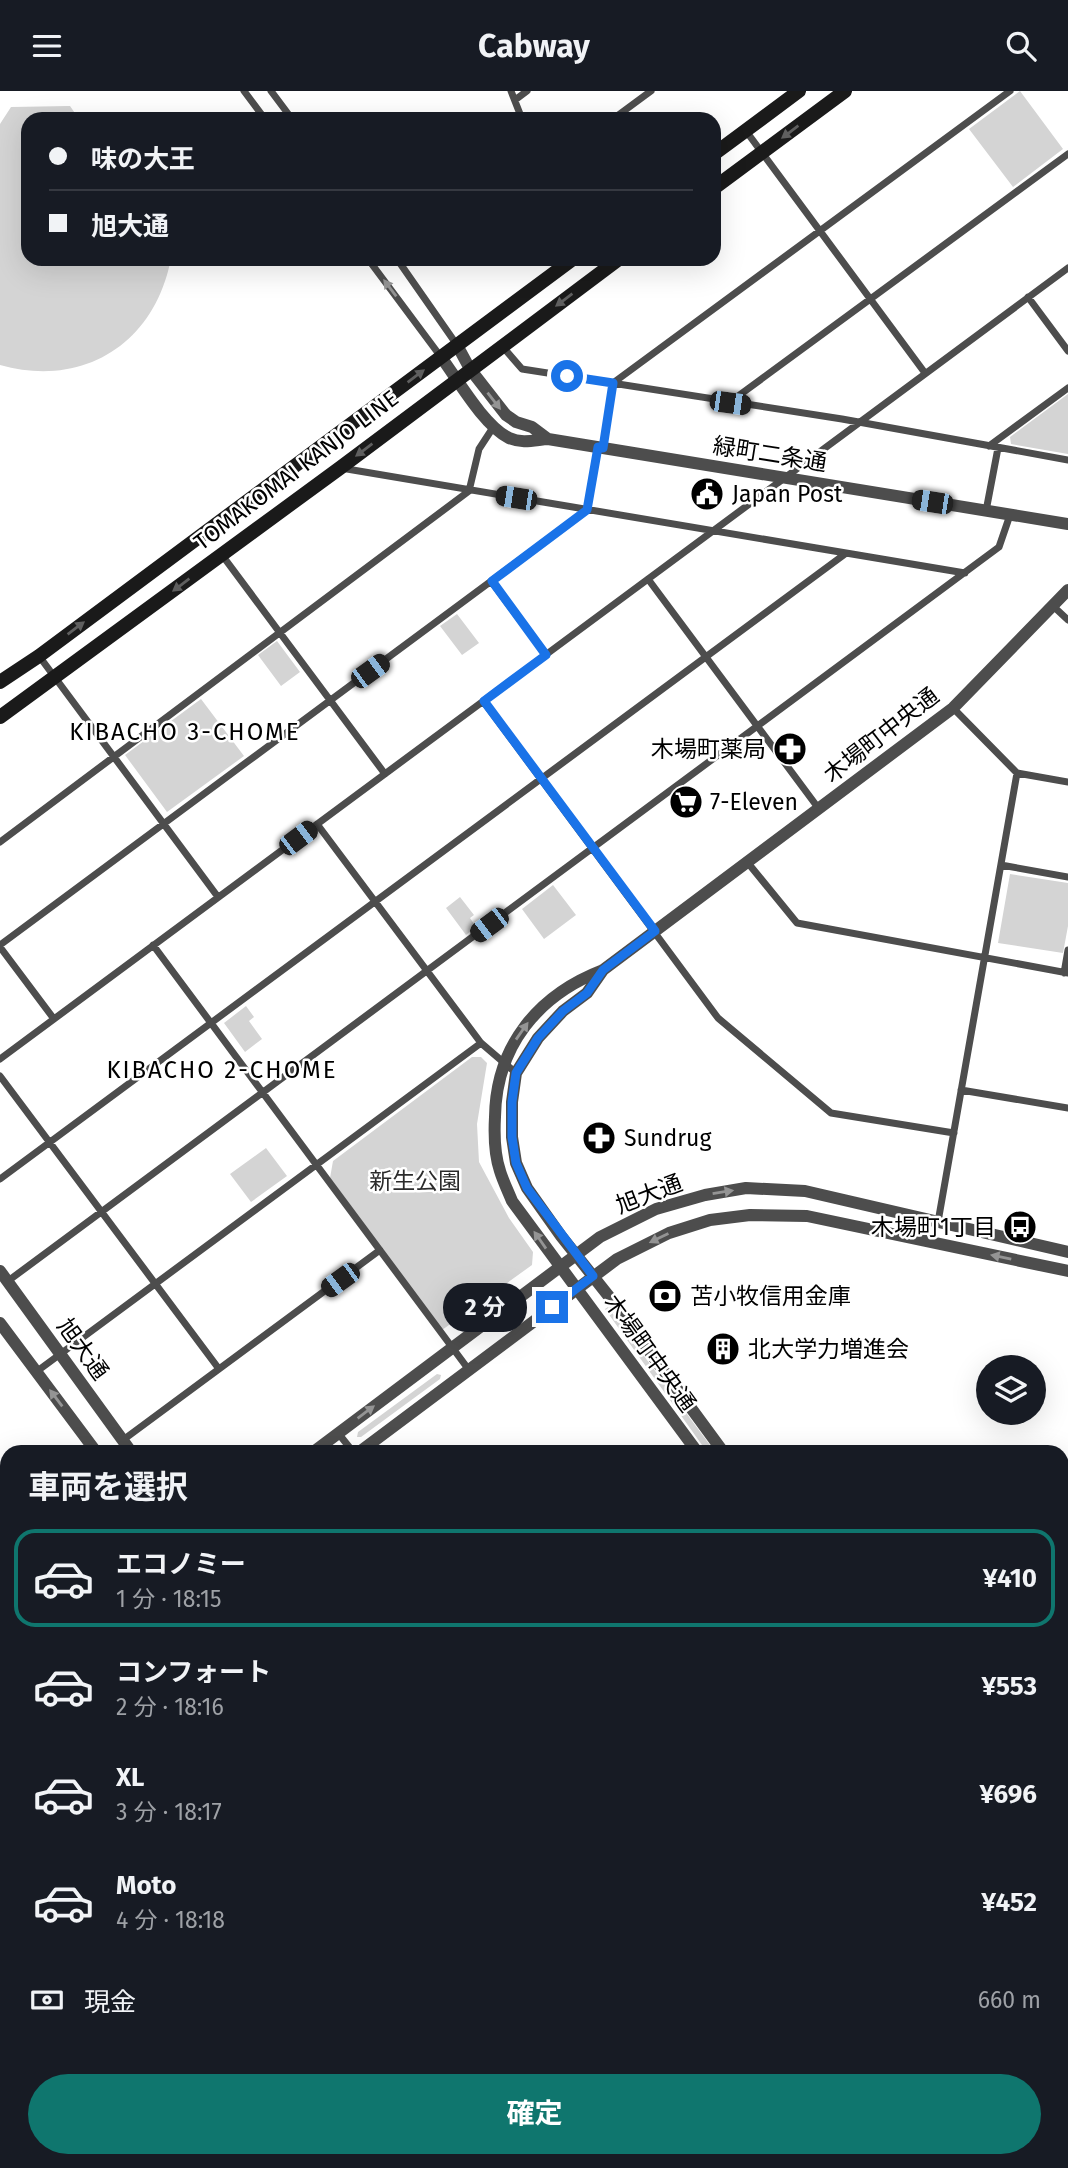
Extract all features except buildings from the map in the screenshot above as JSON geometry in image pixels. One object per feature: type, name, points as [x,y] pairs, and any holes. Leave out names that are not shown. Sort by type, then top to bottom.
[{"type":"main road","points":[[721,150],[799,91]]},
{"type":"main road","points":[[721,183],[845,91]]},
{"type":"main road","name":"TOMAKOMAI KANJO LINE","points":[[0,682],[564,266]]},
{"type":"main road","name":"TOMAKOMAI KANJO LINE","points":[[0,717],[340,468],[606,266]]},
{"type":"street","points":[[244,91],[260,112]]},
{"type":"street","points":[[271,91],[287,112]]},
{"type":"street","points":[[511,91],[519,112]]},
{"type":"street","points":[[515,100],[527,91]]},
{"type":"street","points":[[622,112],[651,91]]},
{"type":"street","points":[[54,1019],[0,946],[587,510],[613,383],[1010,91]]},
{"type":"street","points":[[746,131],[925,373]]},
{"type":"street","points":[[730,403],[1068,154]]},
{"type":"street","points":[[373,266],[441,357]]},
{"type":"street","points":[[403,266],[457,345]]},
{"type":"street","points":[[0,1059],[1068,268]]},
{"type":"street","points":[[1028,297],[1068,351]]},
{"type":"street","name":"緑町二条通","points":[[457,345],[470,369],[506,415],[516,422],[532,426],[548,439]]},
{"type":"street","points":[[502,346],[522,369],[859,422],[1068,460]]},
{"type":"street","name":"緑町二条通","points":[[441,357],[494,426],[508,438],[524,442],[548,439],[601,447],[1068,524]]},
{"type":"street","points":[[986,511],[993,447],[1068,388]]},
{"type":"street","points":[[0,842],[469,491],[479,449],[494,426]]},
{"type":"street","points":[[340,468],[965,572]]},
{"type":"street","points":[[4,1276],[102,1212],[999,547],[1010,515]]},
{"type":"street","points":[[221,554],[385,774]]},
{"type":"street","points":[[0,1179],[845,554]]},
{"type":"street","points":[[648,579],[820,809]]},
{"type":"street","points":[[492,581],[546,655]]},
{"type":"street","name":"木場町中央通","points":[[692,1445],[512,1201],[499,1170],[494,1140],[495,1100],[503,1063],[522,1028],[551,999],[575,981],[603,970],[953,708],[1068,590]]},
{"type":"street","points":[[1053,606],[1068,620]]},
{"type":"street","points":[[38,656],[218,897]]},
{"type":"street","points":[[484,701],[718,1018],[831,1113],[954,1133]]},
{"type":"street","points":[[953,708],[1017,773],[1068,782]]},
{"type":"street","points":[[938,1222],[1017,773]]},
{"type":"street","points":[[317,824],[481,1043],[516,1073]]},
{"type":"street","points":[[748,863],[797,923],[1066,973],[1068,950]]},
{"type":"street","points":[[1000,865],[1068,877]]},
{"type":"street","points":[[153,945],[469,1370]]},
{"type":"street","name":"木場町中央通","points":[[603,970],[587,993],[563,1011],[538,1038],[516,1073],[512,1102],[512,1137],[516,1163],[527,1188],[718,1445]]},
{"type":"street","points":[[36,1372],[481,1043]]},
{"type":"street","points":[[0,1076],[219,1369]]},
{"type":"street","points":[[961,1090],[1068,1108]]},
{"type":"street","name":"旭大通","points":[[322,1445],[600,1237],[656,1209],[705,1195],[746,1188],[805,1191],[1068,1252]]},
{"type":"street","name":"旭大通","points":[[367,1445],[617,1259],[669,1233],[710,1220],[750,1215],[807,1216],[1068,1271]]},
{"type":"street","points":[[123,1440],[380,1250]]},
{"type":"street","name":"旭大通","points":[[4,1276],[126,1445]]},
{"type":"street","points":[[0,1323],[91,1445]]},
{"type":"street","points":[[338,1433],[349,1445]]},
{"type":"green space","points":[[1020,91],[1063,149],[1013,187],[969,129]]},
{"type":"green space","points":[[70,106],[74,112],[21,112],[21,266],[169,266],[161,292],[147,317],[130,338],[109,354],[85,365],[30,371],[0,365],[0,124],[11,107]]},
{"type":"green space","points":[[1068,394],[1068,454],[1011,444],[1010,437]]},
{"type":"green space","points":[[457,614],[479,643],[462,655],[440,626]]},
{"type":"green space","points":[[277,641],[300,672],[281,686],[258,655]]},
{"type":"green space","points":[[201,699],[244,756],[167,812],[125,755]]},
{"type":"green space","points":[[1010,874],[1068,883],[1068,926],[1063,953],[998,943]]},
{"type":"green space","points":[[553,885],[576,915],[544,939],[522,909]]},
{"type":"green space","points":[[460,897],[474,915],[470,918],[476,927],[466,935],[446,908]]},
{"type":"green space","points":[[246,1006],[254,1017],[249,1021],[262,1039],[245,1052],[224,1023]]},
{"type":"green space","name":"新生公園","points":[[472,1057],[481,1057],[487,1063],[477,1124],[479,1162],[509,1218],[533,1252],[532,1265],[442,1330],[330,1178],[333,1161]]},
{"type":"green space","points":[[266,1148],[287,1176],[251,1202],[230,1174]]},
{"type":"green space","points":[[608,1307],[710,1445],[702,1445],[605,1309]]},
{"type":"green space","points":[[437,1374],[441,1375],[440,1379],[361,1437],[357,1437],[358,1432]]},
{"type":"place","name":"Japan Post","points":[[707,494]]},
{"type":"place","name":"木場町薬局","points":[[790,749]]},
{"type":"place","name":"7-Eleven","points":[[686,802]]},
{"type":"place","name":"Sundrug","points":[[599,1138]]},
{"type":"place","name":"木場町1丁目","points":[[1020,1227]]},
{"type":"place","name":"苫小牧信用金庫","points":[[665,1296]]},
{"type":"place","name":"北大学力増進会","points":[[723,1349]]},
{"type":"district","name":"KIBACHO 3-CHOME","points":[[185,732]]},
{"type":"district","name":"KIBACHO 2-CHOME","points":[[222,1070]]},
{"type":"route","points":[[552,1307],[593,1276],[527,1188],[516,1163],[512,1137],[512,1102],[516,1073],[538,1038],[563,1011],[587,993],[603,970],[655,931],[484,701],[546,655],[492,581],[587,510],[598,447],[603,448],[613,383],[567,376]]}]
